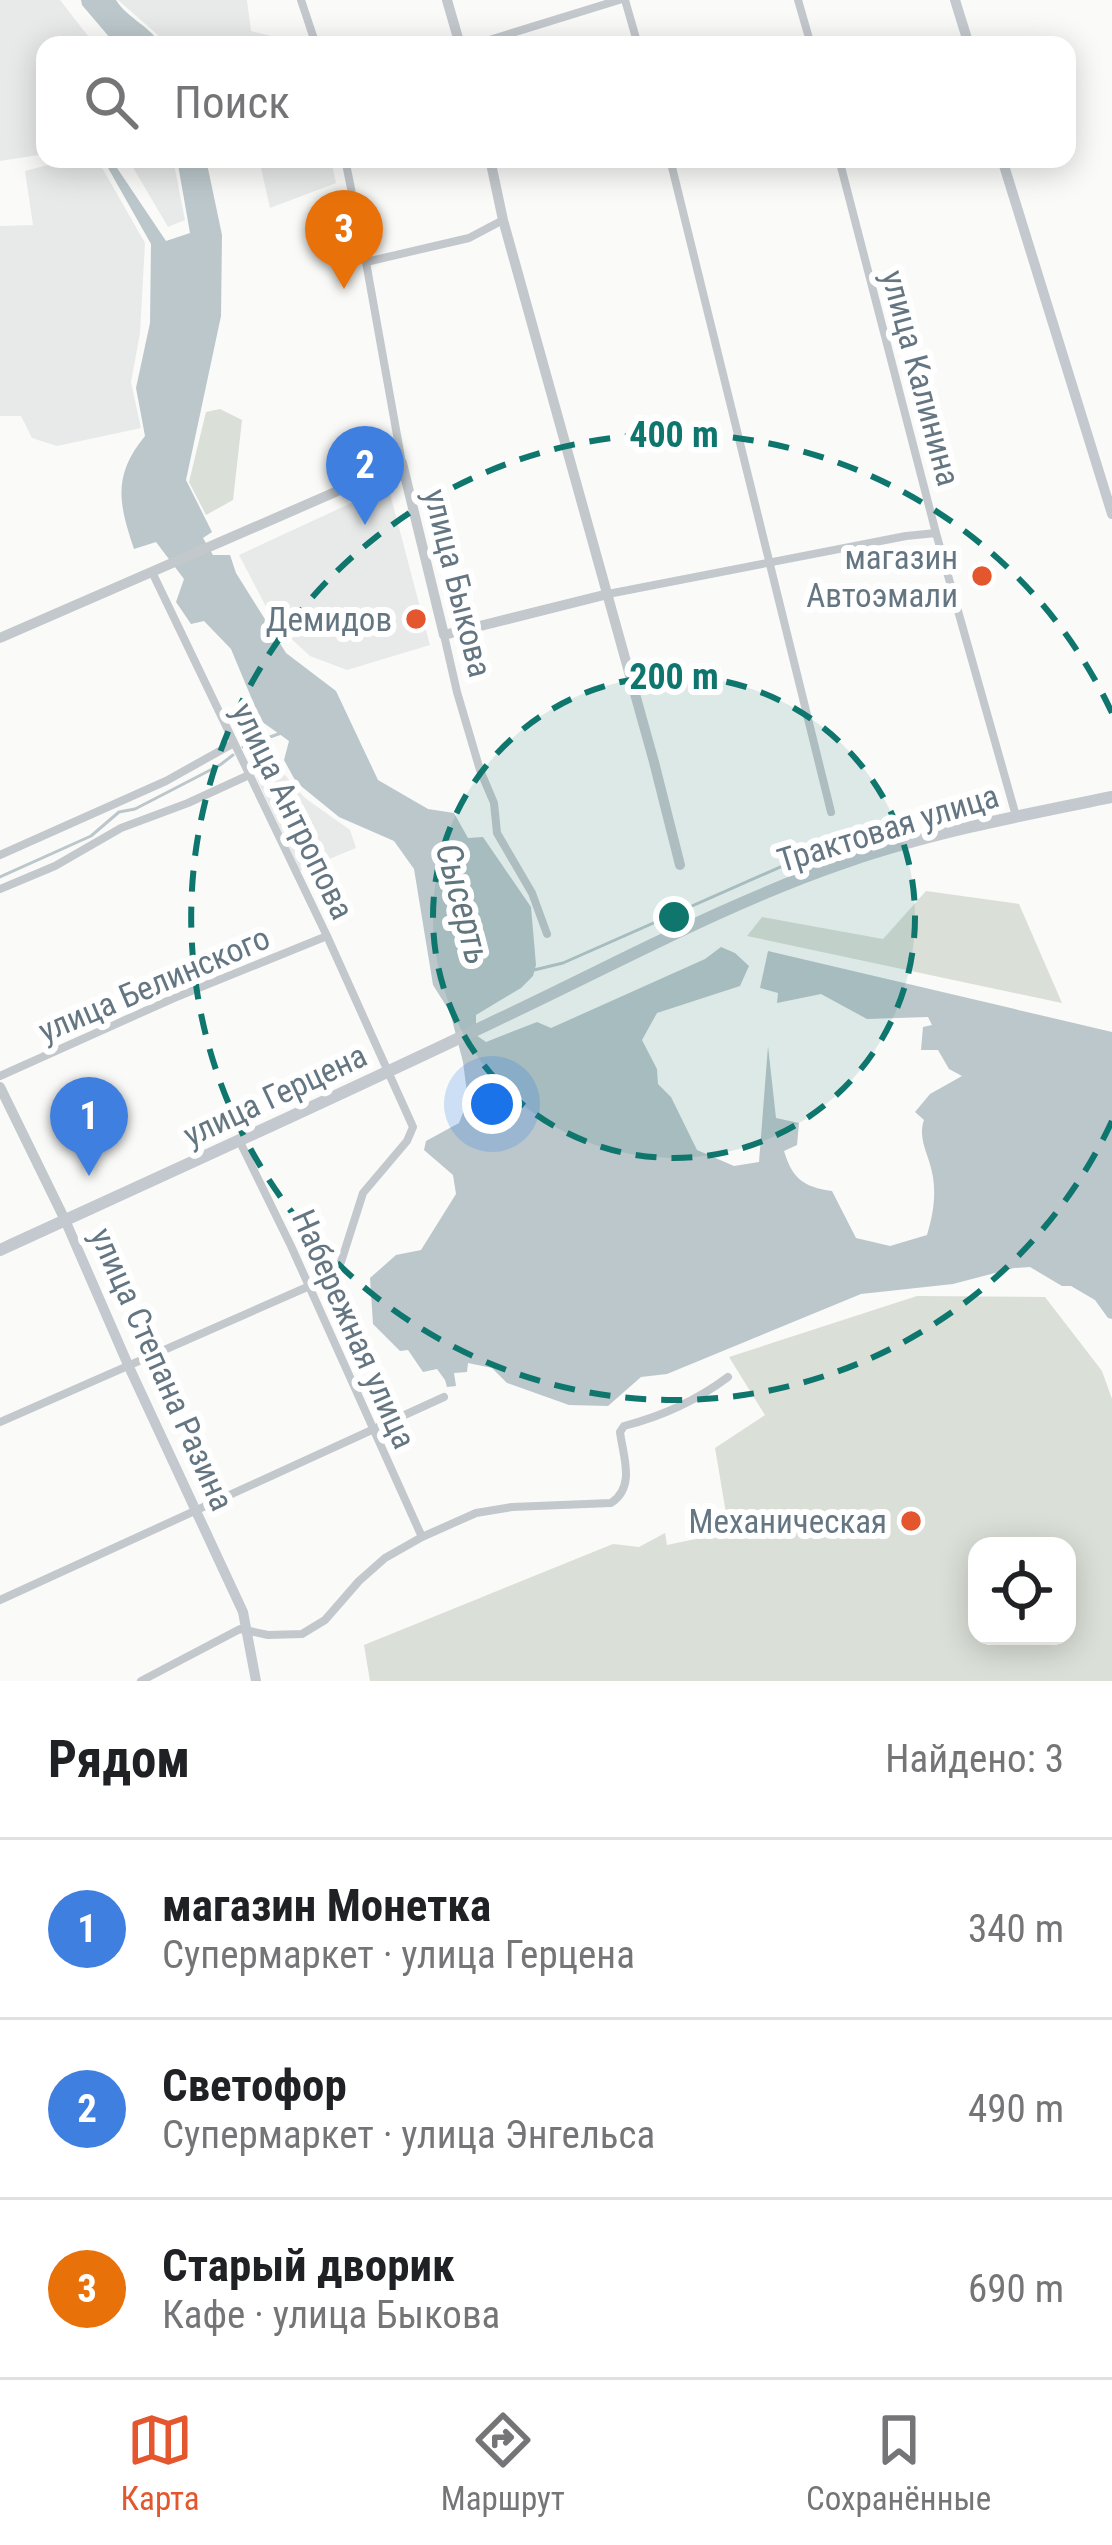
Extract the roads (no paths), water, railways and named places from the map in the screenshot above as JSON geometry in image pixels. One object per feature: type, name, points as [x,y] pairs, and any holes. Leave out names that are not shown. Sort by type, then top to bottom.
[{"type":"main road","points":[[955,0],[966,36]]},
{"type":"main road","points":[[1005,168],[1112,514]]},
{"type":"main road","name":"Трактовая улица","points":[[439,1046],[711,918],[844,862],[1016,816],[1112,797]]},
{"type":"main road","name":"улица Герцена","points":[[0,1250],[439,1046]]},
{"type":"main road","name":"улица Степана Разина","points":[[65,1220],[243,1612],[256,1681]]},
{"type":"street","points":[[302,0],[313,36]]},
{"type":"street","points":[[447,0],[457,36]]},
{"type":"street","points":[[503,36],[622,0],[635,36]]},
{"type":"street","points":[[798,0],[808,36]]},
{"type":"street","name":"улица Быкова","points":[[347,168],[401,463],[463,711],[494,803],[497,833],[532,893],[547,934]]},
{"type":"street","points":[[492,168],[680,866]]},
{"type":"street","points":[[672,168],[832,812]]},
{"type":"street","name":"улица Калинина","points":[[841,168],[1016,816]]},
{"type":"street","points":[[366,262],[469,238],[503,220]]},
{"type":"street","points":[[0,638],[401,463]]},
{"type":"street","points":[[444,635],[608,594],[936,533]]},
{"type":"street","name":"улица Антропова","points":[[152,571],[413,1127],[407,1141],[363,1193],[341,1262],[309,1287]]},
{"type":"street","points":[[0,855],[166,781],[234,743]]},
{"type":"street","points":[[0,890],[55,866],[121,828],[250,775]]},
{"type":"street","name":"улица Белинского","points":[[0,1076],[327,936]]},
{"type":"street","name":"улица Степана Разина","points":[[0,1087],[65,1220]]},
{"type":"street","name":"Набережная улица","points":[[240,1142],[422,1537]]},
{"type":"street","points":[[0,1422],[309,1287]]},
{"type":"street","points":[[141,1681],[241,1629],[268,1635],[302,1634],[325,1620],[385,1558],[476,1513],[611,1504],[621,1497],[627,1468],[620,1432],[624,1426],[699,1398],[728,1377]]},
{"type":"street","points":[[0,1600],[444,1397]]},
{"type":"water","points":[[81,0],[116,0],[153,36],[108,36]]},
{"type":"water","name":"Сысерть","points":[[108,168],[117,168],[166,241],[190,233],[179,168],[208,168],[222,235],[221,316],[186,480],[212,532],[203,538],[213,555],[230,555],[236,573],[286,653],[336,691],[378,780],[428,809],[454,813],[468,838],[483,837],[531,907],[533,976],[476,1015],[476,1035],[486,1042],[537,1022],[551,1028],[705,959],[721,947],[735,953],[749,966],[740,986],[657,1013],[642,1040],[657,1069],[658,1084],[671,1097],[697,1150],[734,1166],[759,1162],[768,1046],[776,1118],[799,1123],[797,1145],[784,1151],[791,1168],[806,1184],[832,1191],[856,1238],[890,1246],[927,1235],[934,1184],[923,1141],[924,1120],[915,1112],[930,1094],[962,1076],[949,1069],[938,1050],[921,1050],[923,1027],[932,1025],[928,1017],[867,1019],[821,994],[777,1003],[778,993],[760,988],[768,951],[1112,1032],[1112,1319],[1095,1300],[1030,1267],[953,1284],[861,1294],[667,1374],[641,1377],[608,1406],[569,1405],[507,1383],[492,1368],[468,1363],[467,1372],[454,1373],[456,1386],[447,1387],[437,1369],[423,1372],[408,1350],[400,1351],[373,1324],[370,1278],[396,1255],[421,1250],[456,1194],[453,1175],[424,1150],[426,1141],[459,1123],[468,1100],[463,1062],[450,1012],[433,985],[414,869],[394,841],[339,817],[296,782],[284,760],[289,741],[261,721],[231,649],[204,621],[191,624],[176,602],[184,579],[156,542],[134,549],[121,491],[127,464],[145,436],[136,388],[150,323],[151,244]]},
{"type":"waterway","points":[[243,747],[281,733]]},
{"type":"waterway","points":[[0,877],[91,836],[119,812],[135,809],[233,755]]},
{"type":"waterway","points":[[534,970],[563,963],[848,837]]},
{"type":"place","name":"Старый дворик","points":[[344,289]]},
{"type":"place","name":"Светофор","points":[[365,525]]},
{"type":"place","name":"магазин Автоэмали","points":[[982,576]]},
{"type":"place","name":"Демидов","points":[[416,619]]},
{"type":"place","name":"магазин Монетка","points":[[89,1176]]},
{"type":"place","name":"Механическая","points":[[911,1521]]}]
